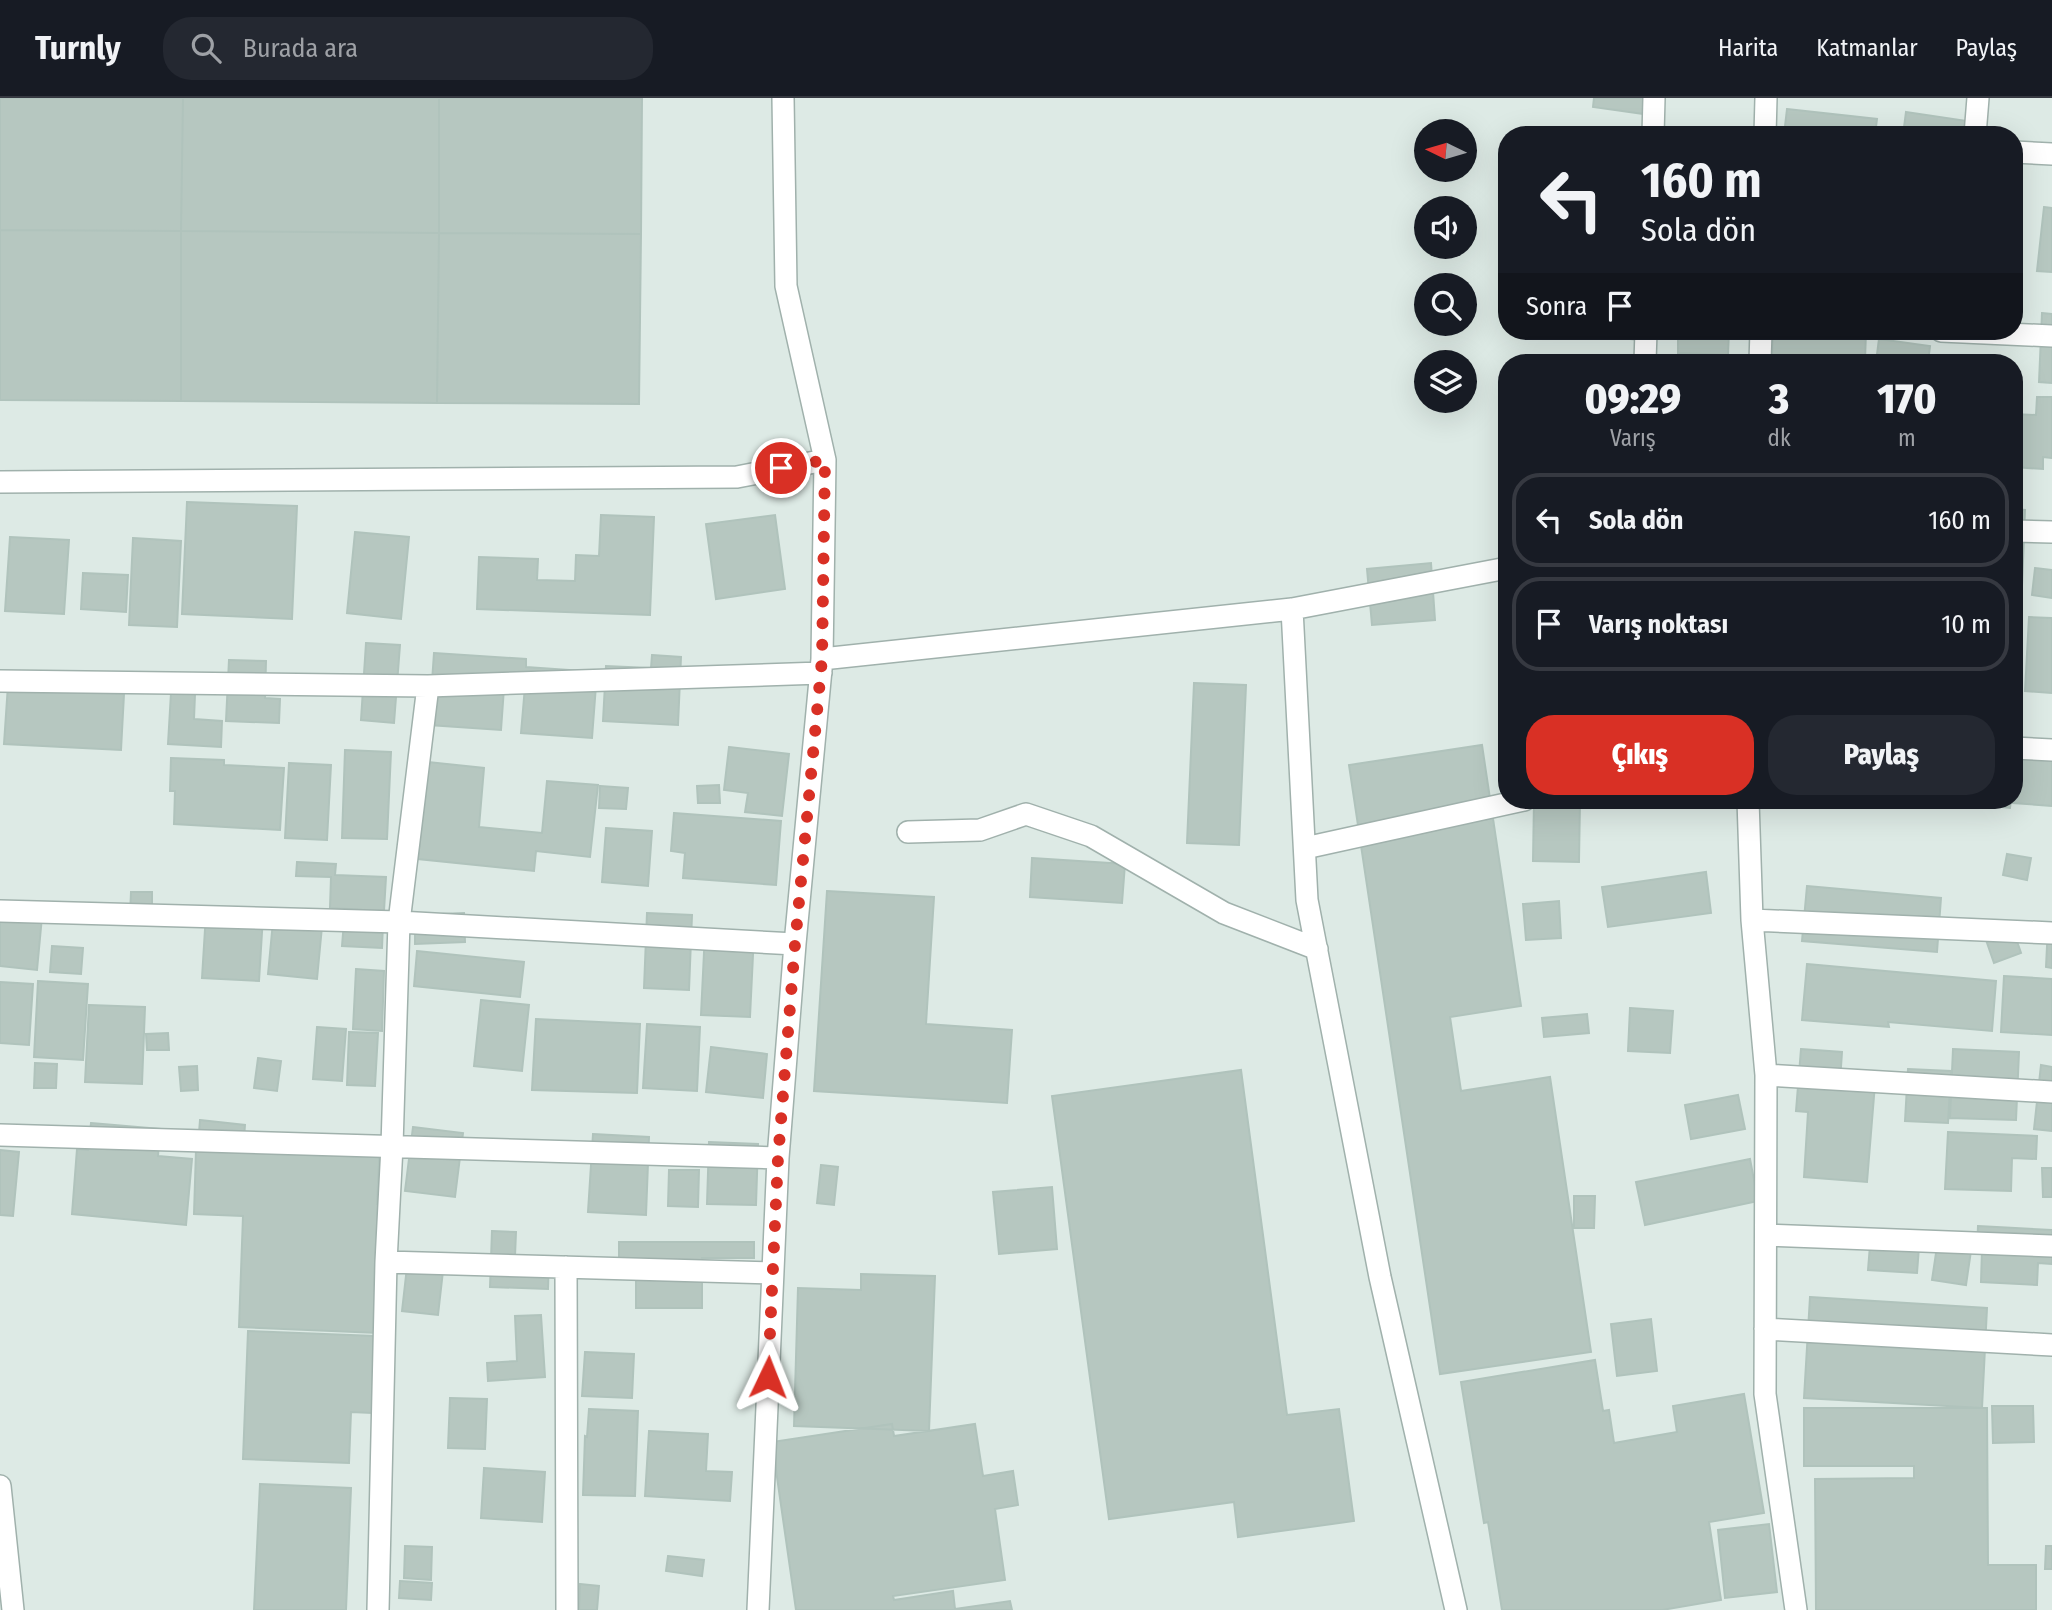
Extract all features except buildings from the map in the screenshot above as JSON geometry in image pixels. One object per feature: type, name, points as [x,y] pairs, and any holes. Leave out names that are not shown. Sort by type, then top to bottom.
[{"type":"street","points":[[758,1610],[778,1158],[795,944],[822,666],[825,460],[786,286],[783,98]]},
{"type":"street","points":[[1653,126],[1654,98]]},
{"type":"street","points":[[1765,126],[1766,98]]},
{"type":"street","points":[[1976,126],[1978,98]]},
{"type":"street","points":[[2023,152],[2052,154]]},
{"type":"street","points":[[2023,335],[2052,336]]},
{"type":"street","points":[[0,482],[737,477],[825,460]]},
{"type":"street","points":[[2023,531],[2052,533]]},
{"type":"street","points":[[0,681],[428,686],[822,666],[1292,608],[1498,570]]},
{"type":"street","points":[[1292,608],[1307,900],[1380,1277],[1456,1610]]},
{"type":"street","points":[[378,1610],[386,1262],[399,922],[428,686]]},
{"type":"street","points":[[2023,748],[2052,750]]},
{"type":"street","points":[[1305,848],[1498,806]]},
{"type":"street","points":[[1748,809],[1752,920],[1766,1075],[1765,1394],[1796,1610]]},
{"type":"street","points":[[908,832],[980,830],[1026,814],[1091,836],[1224,912],[1317,949]]},
{"type":"street","points":[[0,911],[399,922],[795,944]]},
{"type":"street","points":[[1752,920],[2052,933]]},
{"type":"street","points":[[1766,1075],[2052,1092]]},
{"type":"street","points":[[0,1135],[778,1158]]},
{"type":"street","points":[[1766,1235],[2052,1246]]},
{"type":"street","points":[[386,1262],[772,1273]]},
{"type":"street","points":[[566,1267],[567,1610]]},
{"type":"street","points":[[1765,1329],[2052,1345]]},
{"type":"street","points":[[0,1486],[13,1610]]},
{"type":"route","points":[[768,1377],[778,1158],[822,659],[825,460],[781,468]]}]
